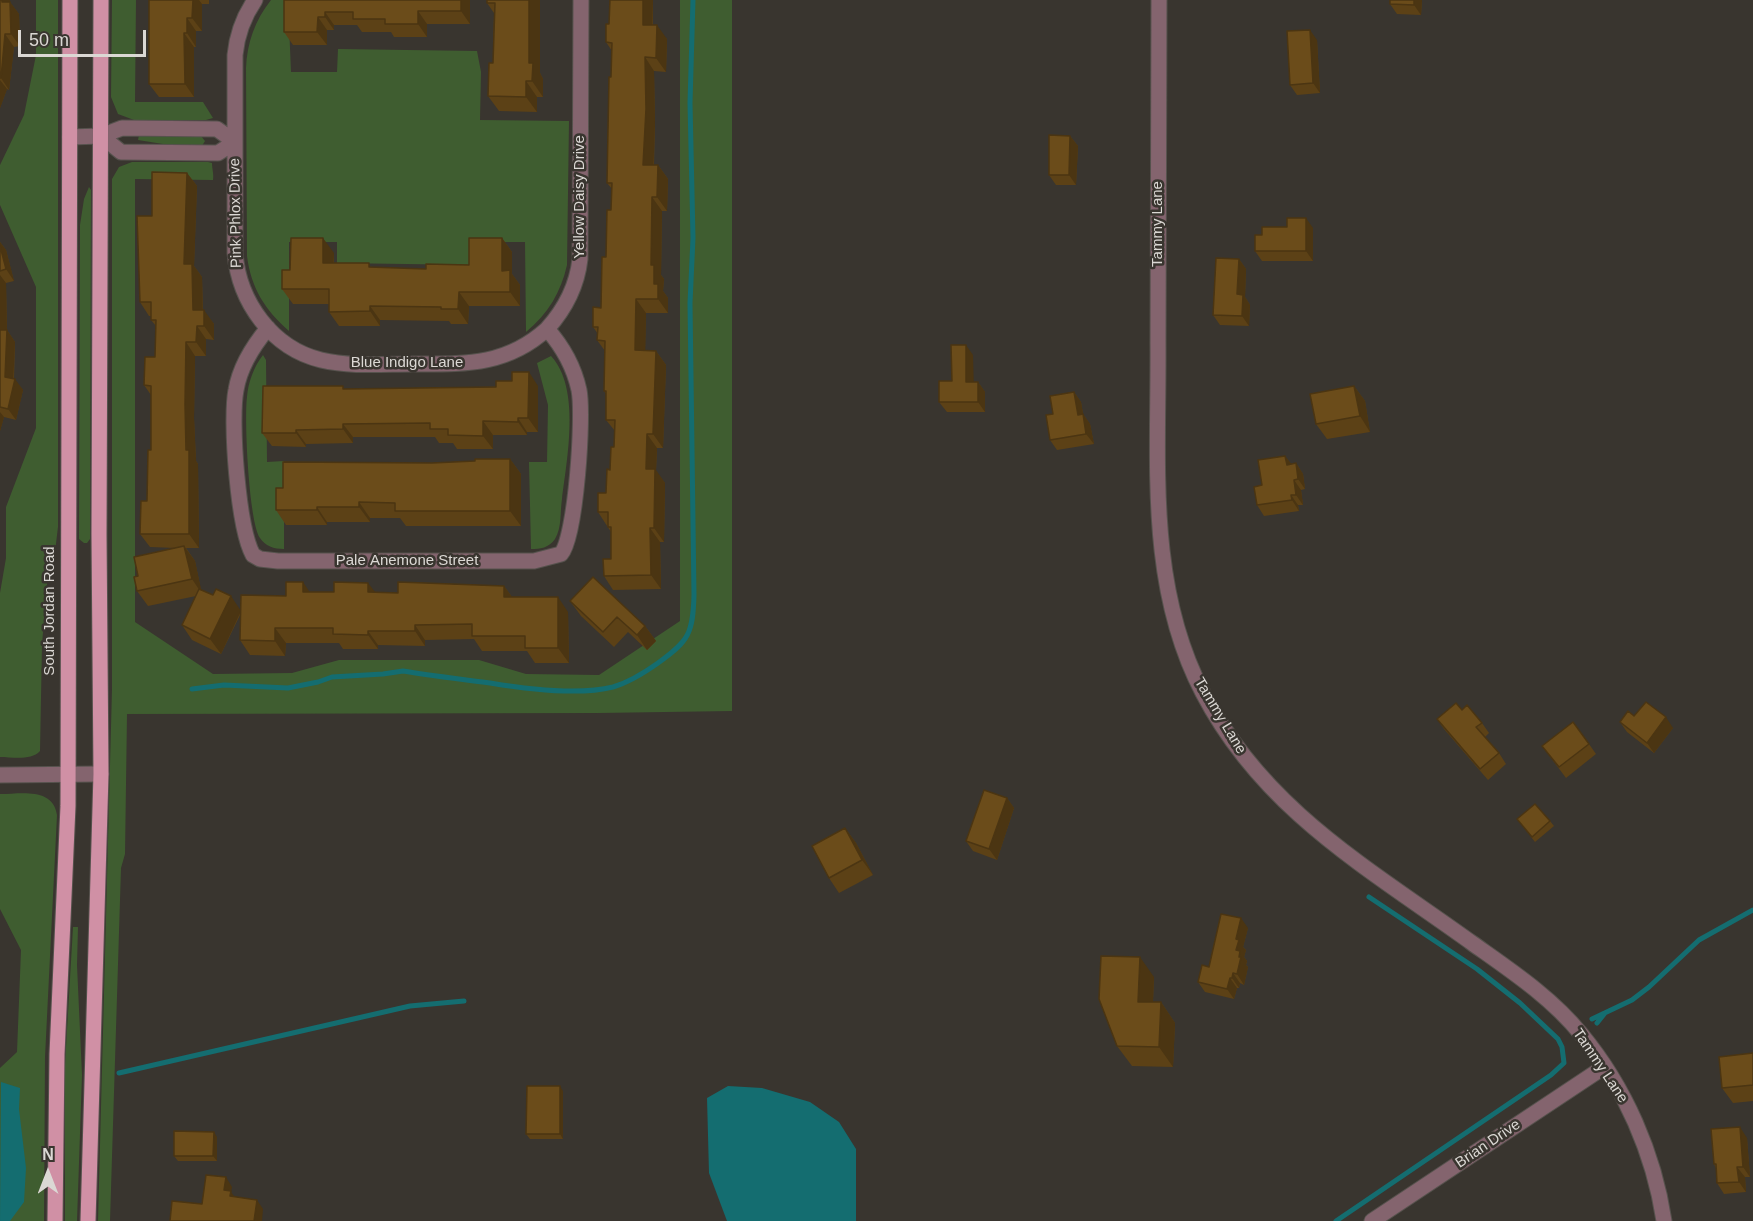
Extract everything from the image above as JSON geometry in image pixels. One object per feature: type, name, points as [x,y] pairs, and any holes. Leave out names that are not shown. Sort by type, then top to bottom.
[{"type":"main road","name":"South Jordan Road","points":[[55,1221],[57,1054],[68,774],[70,0]]},
{"type":"main road","points":[[88,1221],[101,774],[99,534],[101,0]]},
{"type":"street","name":"Pink Phlox Drive","points":[[255,0],[245,18],[235,48],[235,263],[248,302],[268,328]]},
{"type":"street","name":"Yellow Daisy Drive","points":[[547,329],[566,303],[575,285],[580,259],[581,0]]},
{"type":"street","name":"Tammy Lane","points":[[1159,0],[1160,535],[1168,596],[1193,672],[1230,739],[1284,801],[1347,854],[1526,982],[1579,1032],[1604,1067],[1631,1114],[1645,1145],[1656,1181],[1664,1221]]},
{"type":"street","points":[[70,137],[101,136],[122,129],[218,129],[235,142],[218,153],[121,152],[101,136]]},
{"type":"street","name":"Blue Indigo Lane","points":[[268,328],[283,342],[302,353],[320,360],[349,363],[487,361],[500,358],[523,347],[547,329]]},
{"type":"street","name":"Pale Anemone Street","points":[[268,328],[252,348],[243,366],[235,390],[234,403],[235,453],[244,530],[250,559],[268,561],[565,560],[579,453],[580,400],[568,358],[547,329]]},
{"type":"street","points":[[0,775],[101,774]]},
{"type":"street","name":"Brian Drive","points":[[1372,1221],[1604,1067]]},
{"type":"green space","points":[[36,0],[58,0],[58,527],[54,560],[48,573],[42,644],[40,751],[32,756],[16,758],[0,757],[0,593],[6,558],[6,507],[36,428],[36,287],[0,205],[0,165],[24,115],[36,55]]},
{"type":"green space","points":[[112,0],[136,0],[135,102],[203,102],[213,118],[206,120],[134,120],[118,114],[111,97]]},
{"type":"green space","points":[[271,0],[288,0],[291,72],[337,72],[338,49],[477,51],[481,72],[480,120],[569,121],[567,265],[552,302],[541,318],[526,332],[525,242],[476,242],[475,265],[337,263],[337,242],[289,242],[289,331],[266,306],[252,278],[247,256],[246,68],[253,32]]},
{"type":"green space","points":[[680,0],[732,0],[732,711],[127,714],[125,854],[121,868],[110,1221],[98,1221],[112,689],[112,179],[119,167],[132,162],[212,163],[213,180],[135,179],[135,622],[213,674],[292,673],[339,660],[479,660],[526,674],[599,675],[680,621]]},
{"type":"green space","points":[[139,135],[201,136],[205,141],[202,146],[169,145],[138,140]]},
{"type":"green space","points":[[89,187],[91,190],[90,539],[84,543],[79,539],[80,225],[84,199]]},
{"type":"green space","points":[[263,355],[266,360],[267,462],[284,461],[284,549],[270,546],[260,538],[250,492],[247,397],[252,375]]},
{"type":"green space","points":[[551,356],[566,386],[570,424],[569,445],[557,535],[547,546],[531,549],[529,462],[547,462],[548,405],[537,363]]},
{"type":"green space","points":[[26,793],[43,796],[54,806],[57,815],[45,1057],[44,1221],[0,1221],[0,1068],[17,1052],[21,950],[0,909],[0,794]]},
{"type":"green space","points":[[73,927],[78,927],[77,965],[82,1075],[77,1221],[65,1221],[65,1065]]},
{"type":"water","points":[[1,1082],[20,1088],[19,1109],[26,1168],[24,1202],[10,1221],[0,1221]]},
{"type":"water","points":[[728,1086],[762,1088],[810,1102],[839,1122],[856,1149],[856,1221],[727,1221],[709,1173],[707,1098]]},
{"type":"building","points":[[0,0],[10,2],[11,34],[5,34],[1,78],[0,78]]},
{"type":"building","points":[[149,0],[193,0],[192,18],[187,18],[187,33],[184,33],[185,84],[149,84]]},
{"type":"building","points":[[284,0],[461,0],[461,11],[418,11],[418,24],[385,24],[385,19],[353,19],[353,12],[325,12],[325,17],[318,17],[317,32],[284,32]]},
{"type":"building","points":[[487,0],[529,0],[529,63],[533,63],[532,81],[526,81],[526,97],[488,96],[489,63],[493,63],[495,3],[487,3]]},
{"type":"building","points":[[610,0],[643,0],[643,25],[657,25],[656,58],[645,57],[646,109],[643,165],[658,165],[657,197],[652,197],[651,265],[654,265],[654,284],[658,284],[658,299],[636,299],[635,350],[656,351],[653,434],[647,434],[646,469],[655,469],[654,528],[650,528],[651,575],[604,576],[603,559],[611,559],[611,527],[608,527],[608,512],[598,512],[598,493],[606,493],[607,469],[610,470],[611,447],[614,447],[615,420],[606,420],[605,341],[597,340],[598,327],[593,327],[593,307],[601,308],[602,257],[606,257],[607,210],[611,210],[612,183],[607,183],[612,43],[606,42]]},
{"type":"building","points":[[1390,0],[1414,0],[1414,5],[1390,4]]},
{"type":"building","points":[[1310,30],[1313,83],[1290,85],[1287,31]]},
{"type":"building","points":[[1049,135],[1070,136],[1069,175],[1049,175]]},
{"type":"building","points":[[152,172],[187,173],[184,264],[192,264],[193,310],[204,310],[204,326],[197,326],[196,342],[186,342],[185,404],[186,450],[189,450],[189,534],[140,534],[141,501],[147,501],[148,450],[151,450],[151,386],[144,385],[145,357],[155,357],[156,320],[151,320],[151,302],[140,302],[137,216],[152,216]]},
{"type":"building","points":[[1287,218],[1306,218],[1306,251],[1255,251],[1255,235],[1262,235],[1262,227],[1287,227]]},
{"type":"building","points":[[291,238],[323,238],[323,263],[369,263],[369,267],[426,269],[426,264],[469,265],[469,238],[502,238],[502,271],[510,270],[510,292],[459,292],[458,309],[370,306],[370,311],[329,312],[329,289],[282,289],[282,270],[290,270]]},
{"type":"building","points":[[0,246],[6,269],[0,271]]},
{"type":"building","points":[[1216,258],[1239,259],[1237,294],[1243,295],[1242,316],[1213,315]]},
{"type":"building","points":[[0,330],[7,330],[5,377],[15,379],[8,409],[0,407]]},
{"type":"building","points":[[951,345],[966,345],[966,382],[978,382],[978,402],[939,402],[939,381],[952,381]]},
{"type":"building","points":[[512,372],[529,372],[528,418],[518,418],[518,422],[483,421],[483,436],[448,435],[448,429],[430,429],[430,423],[343,424],[343,429],[262,433],[263,386],[343,386],[343,389],[496,387],[496,381],[512,381]]},
{"type":"building","points":[[1354,386],[1360,416],[1316,424],[1310,394]]},
{"type":"building","points":[[1074,392],[1078,415],[1083,414],[1086,434],[1050,440],[1046,415],[1053,414],[1050,396]]},
{"type":"building","points":[[1285,456],[1287,465],[1296,463],[1298,479],[1294,480],[1296,495],[1291,495],[1292,500],[1257,505],[1254,487],[1262,485],[1258,460]]},
{"type":"building","points":[[475,459],[510,459],[510,511],[395,511],[395,503],[359,502],[359,507],[276,510],[276,488],[283,488],[283,462],[432,463],[475,461]]},
{"type":"building","points":[[184,546],[192,579],[137,591],[134,577],[138,576],[134,557]]},
{"type":"building","points":[[593,577],[645,626],[637,635],[617,617],[603,632],[570,601]]},
{"type":"building","points":[[286,582],[303,582],[303,592],[334,592],[334,582],[368,583],[368,592],[398,593],[398,582],[504,586],[504,597],[558,597],[558,648],[525,648],[525,636],[472,636],[472,624],[415,625],[415,631],[368,631],[368,635],[333,634],[333,628],[275,628],[275,641],[240,640],[241,595],[286,596]]},
{"type":"building","points":[[199,589],[213,595],[216,589],[231,596],[210,639],[182,625]]},
{"type":"building","points":[[1646,702],[1666,717],[1647,743],[1620,722],[1628,711],[1634,716]]},
{"type":"building","points":[[1456,703],[1462,710],[1467,705],[1482,723],[1476,727],[1499,753],[1480,769],[1437,719]]},
{"type":"building","points":[[1573,722],[1589,744],[1559,767],[1542,746]]},
{"type":"building","points":[[984,790],[1007,798],[989,849],[966,841]]},
{"type":"building","points":[[1535,804],[1550,821],[1532,837],[1517,819]]},
{"type":"building","points":[[845,828],[862,860],[829,878],[812,846]]},
{"type":"building","points":[[1221,914],[1241,918],[1236,950],[1240,951],[1239,957],[1241,957],[1237,974],[1233,973],[1227,989],[1198,982],[1202,965],[1209,967]]},
{"type":"building","points":[[1101,956],[1140,957],[1138,1002],[1161,1002],[1159,1047],[1117,1046],[1099,999]]},
{"type":"building","points":[[1753,1053],[1753,1085],[1722,1088],[1719,1057]]},
{"type":"building","points":[[527,1086],[560,1086],[560,1134],[526,1134]]},
{"type":"building","points":[[1740,1127],[1743,1167],[1737,1167],[1739,1182],[1717,1183],[1711,1129]]},
{"type":"building","points":[[174,1131],[214,1132],[213,1156],[174,1156]]},
{"type":"building","points":[[206,1175],[226,1177],[224,1190],[231,1191],[230,1196],[257,1200],[254,1221],[170,1221],[172,1201],[202,1204]]},
{"type":"waterway","points":[[192,689],[224,685],[288,688],[332,677],[403,671],[535,689],[599,690],[637,677],[683,642],[692,619],[694,595],[690,303],[693,238],[690,103],[693,0]]},
{"type":"waterway","points":[[1336,1221],[1551,1075],[1564,1063],[1562,1047],[1558,1039],[1520,1003],[1477,969],[1369,897]]},
{"type":"waterway","points":[[1592,1019],[1632,1000],[1699,940],[1753,910]]},
{"type":"waterway","points":[[119,1073],[410,1006],[464,1001]]},
{"type":"waterway","points":[[1597,1023],[1605,1013]]}]
